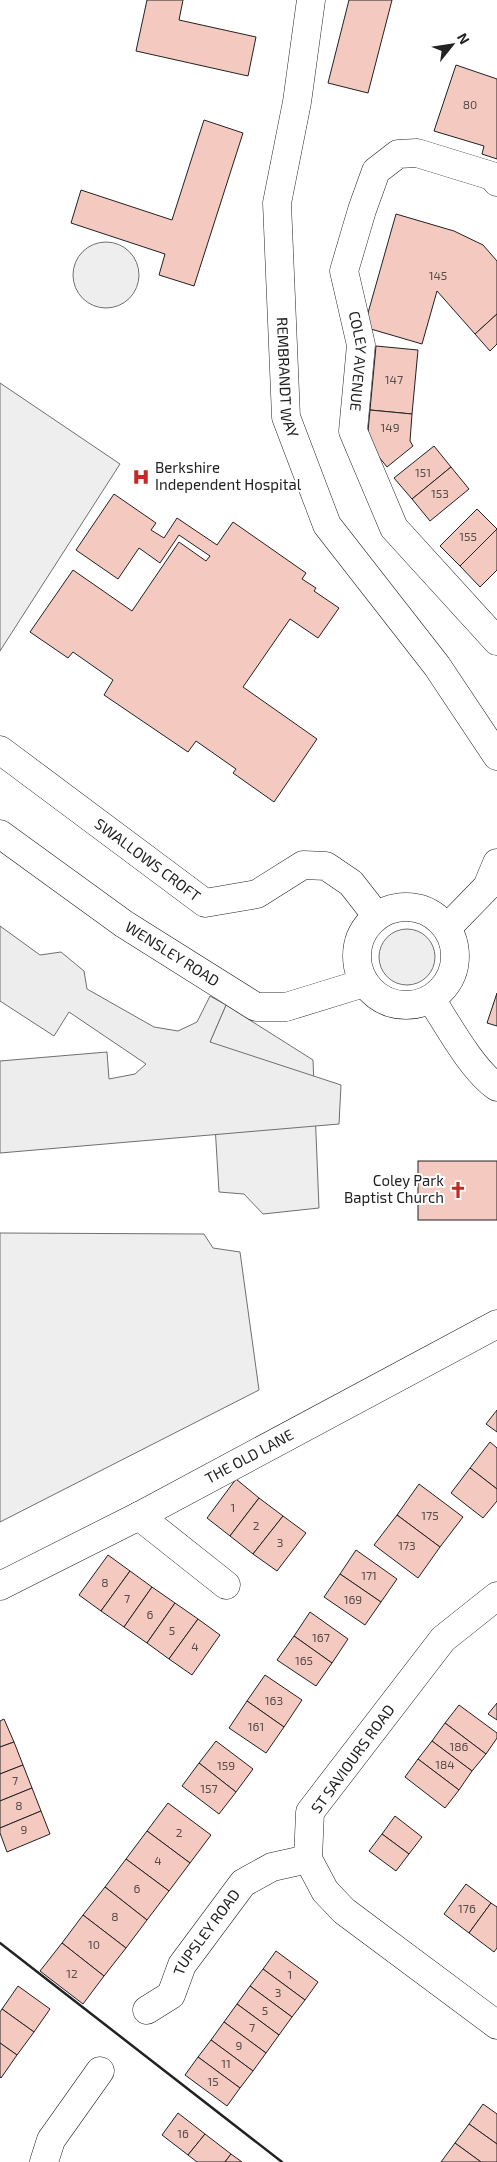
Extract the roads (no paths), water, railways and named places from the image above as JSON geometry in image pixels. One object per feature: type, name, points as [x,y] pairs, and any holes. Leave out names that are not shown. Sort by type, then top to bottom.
[{"type":"street","name":"REMBRANDT WAY","points":[[311,0],[297,102],[276,203],[286,417],[327,525],[437,666],[497,756]]},
{"type":"street","name":"COLEY AVENUE","points":[[497,182],[492,176],[417,153],[398,154],[376,171],[344,271],[361,345],[353,431],[394,528],[497,641]]},
{"type":"street","name":"SWALLOWS CROFT","points":[[0,750],[205,903],[257,894],[303,865],[326,866],[351,883],[376,915]]},
{"type":"street","name":"WENSLEY ROAD","points":[[0,834],[124,924],[256,1007],[286,1007],[364,983]]},
{"type":"street","points":[[447,928],[487,886],[497,864]]},
{"type":"street","points":[[406,906],[422,908],[436,916],[447,928],[452,938],[455,961],[447,983],[431,999],[417,1004],[394,1003],[374,994],[364,983],[358,969],[356,954],[358,939],[376,915],[391,908],[406,906]]},
{"type":"street","points":[[431,999],[458,1041],[489,1081],[497,1087]]},
{"type":"street","name":"THE OLD LANE","points":[[0,1586],[139,1516],[497,1324]]},
{"type":"street","points":[[139,1516],[226,1585]]},
{"type":"street","name":"ST SAVIOURS ROAD","points":[[308,1859],[310,1812],[444,1640],[497,1596]]},
{"type":"street","points":[[308,1859],[325,1891],[344,1911],[497,2025]]},
{"type":"street","name":"TUPSLEY ROAD","points":[[147,2010],[170,1995],[182,1965],[243,1883],[272,1867],[308,1859]]},
{"type":"street","points":[[44,2162],[51,2140],[100,2071]]},
{"type":"place","name":"Berkshire Independent Hospital","points":[[141,477]]},
{"type":"place","name":"Coley Park Baptist Church","points":[[458,1190]]}]
